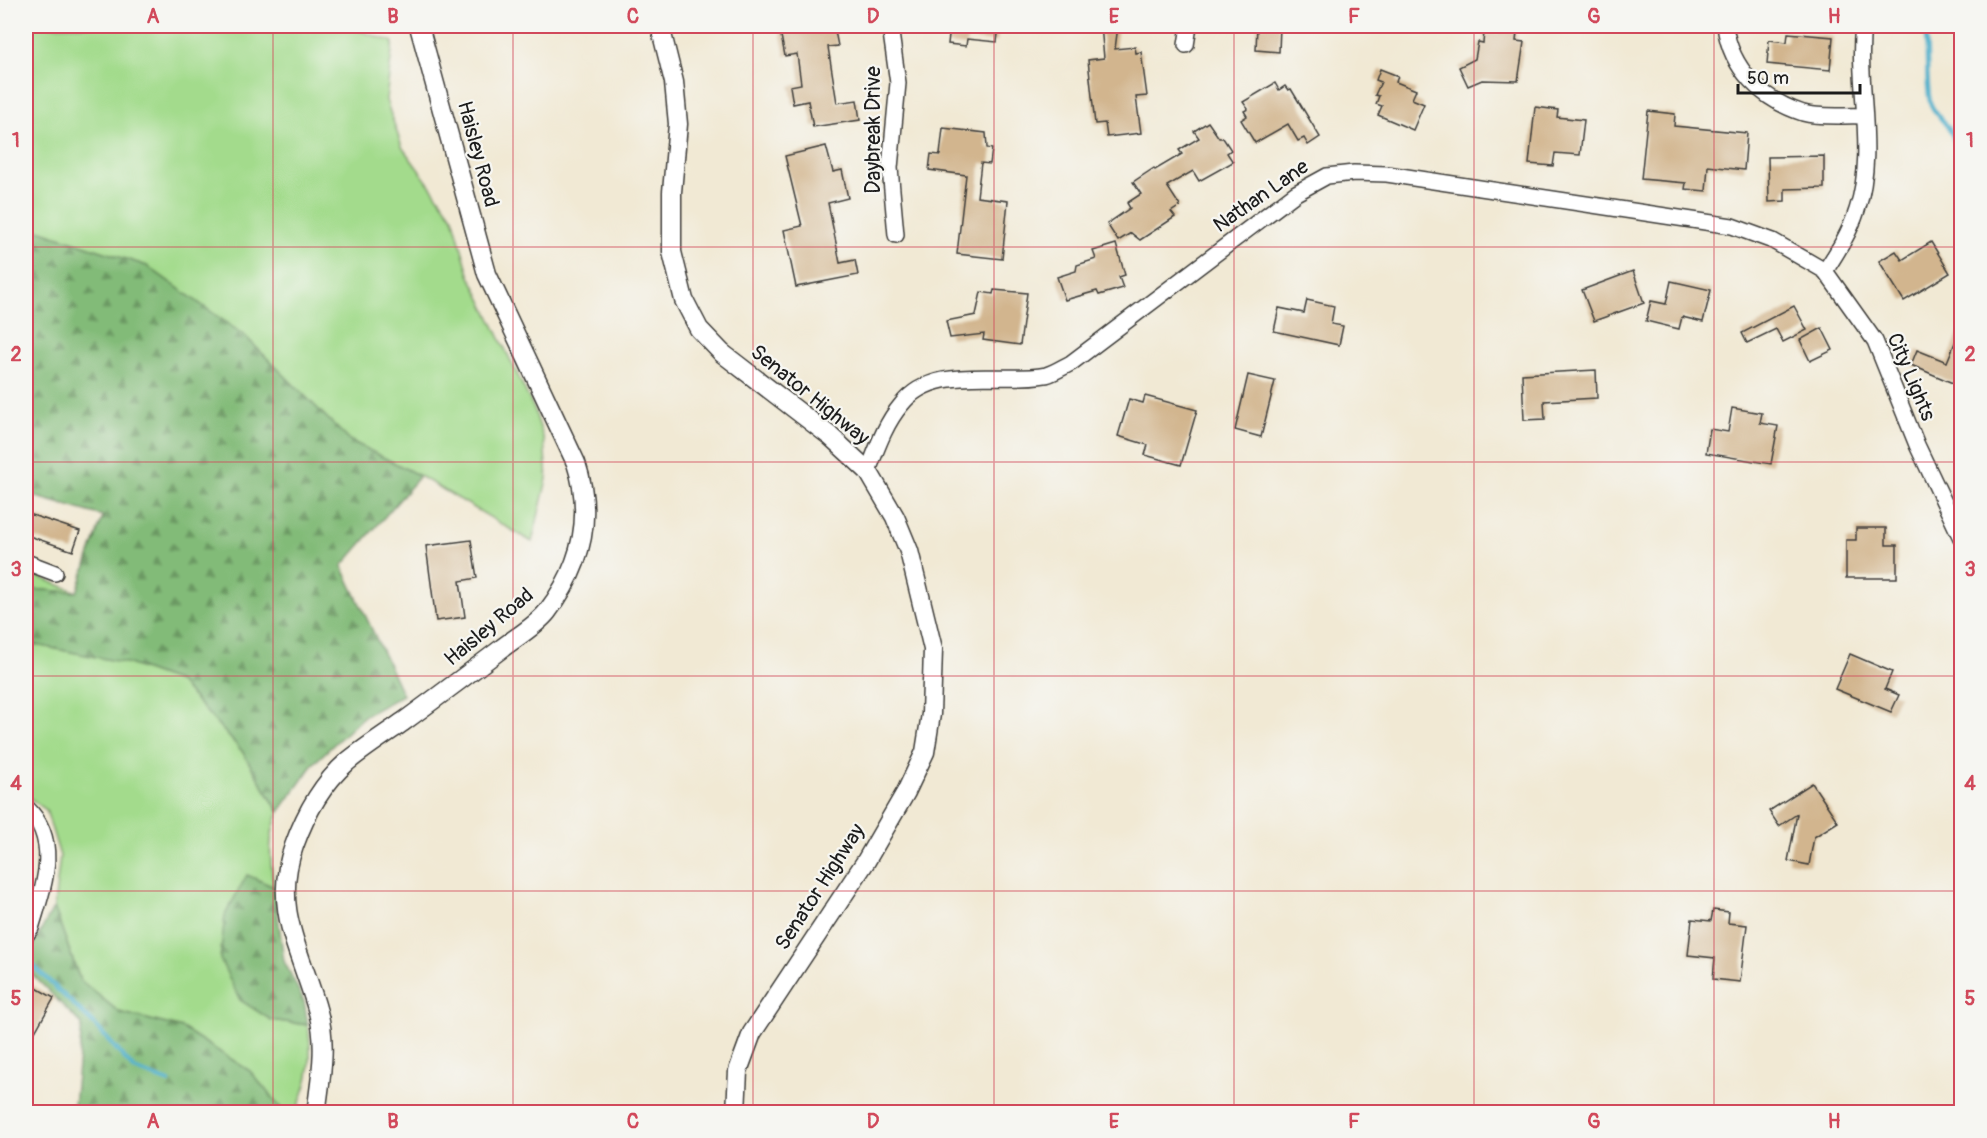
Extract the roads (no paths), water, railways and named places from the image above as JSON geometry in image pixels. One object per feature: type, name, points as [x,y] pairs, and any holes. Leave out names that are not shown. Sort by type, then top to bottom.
[{"type":"street","name":"Haisley Road","points":[[313,1113],[317,1107],[324,1051],[318,1013],[294,948],[285,902],[285,882],[293,846],[309,811],[346,763],[447,691],[546,613],[575,563],[586,519],[584,488],[576,463],[487,274],[419,26]]},
{"type":"street","name":"Senator Highway","points":[[660,26],[674,82],[678,124],[672,192],[672,252],[684,300],[699,329],[722,353],[830,436],[868,471],[895,517],[909,551],[927,616],[933,649],[933,681],[925,752],[906,792],[866,861],[752,1033],[738,1071],[736,1113]]},
{"type":"street","name":"Daybreak Drive","points":[[890,26],[898,83],[890,168],[896,235]]},
{"type":"street","points":[[1186,45],[1189,26]]},
{"type":"street","points":[[1725,26],[1737,65],[1768,98],[1805,113],[1863,116]]},
{"type":"street","points":[[1825,271],[1844,242],[1858,208],[1864,170],[1860,53],[1863,26]]},
{"type":"street","name":"Nathan Lane","points":[[868,471],[886,427],[902,403],[918,389],[939,379],[1048,375],[1071,363],[1296,193],[1327,176],[1354,172],[1387,174],[1732,226],[1773,242],[1825,271]]},
{"type":"street","name":"City Lights","points":[[1825,271],[1875,341],[1917,445],[1962,540]]},
{"type":"street","points":[[26,562],[55,573]]},
{"type":"street","points":[[26,807],[47,842],[47,874],[31,928],[26,935]]},
{"type":"waterway","points":[[1922,26],[1925,28],[1930,102],[1952,135],[1962,185]]},
{"type":"waterway","points":[[26,959],[94,1024],[134,1069],[169,1082]]}]
